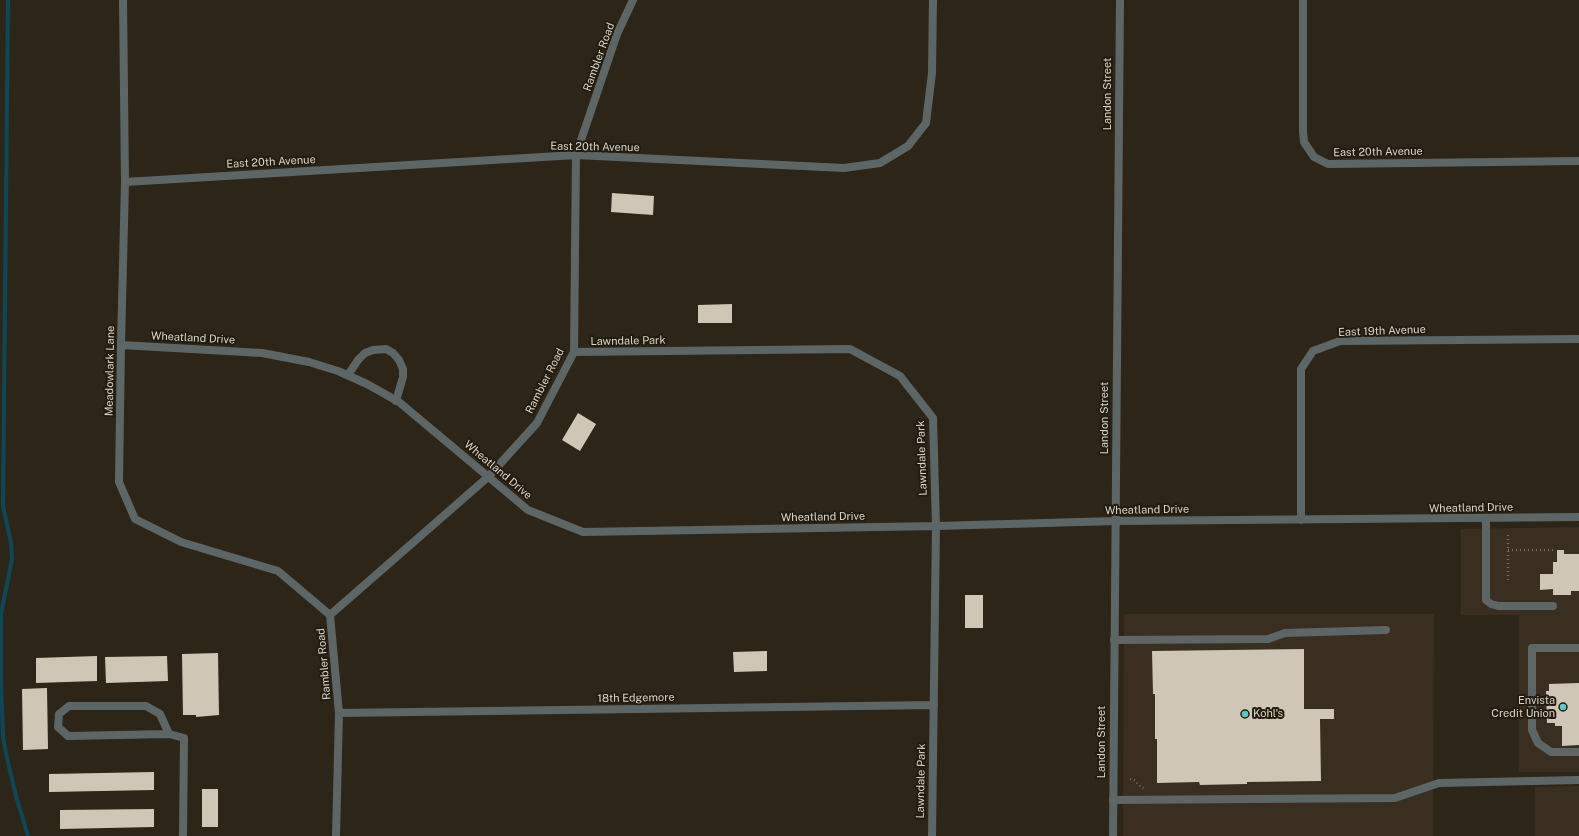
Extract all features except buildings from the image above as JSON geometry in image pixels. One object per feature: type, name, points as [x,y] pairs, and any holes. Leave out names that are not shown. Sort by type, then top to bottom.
[{"type":"street","name":"Meadowlark Lane","points":[[123,0],[125,182],[119,482],[135,519],[181,542],[278,571],[330,615]]},
{"type":"street","name":"Rambler Road","points":[[336,836],[339,713],[330,615],[488,477],[537,423],[574,352],[576,155],[617,34],[634,0]]},
{"type":"street","name":"East 20th Avenue","points":[[125,182],[576,155],[844,168],[880,163],[908,146],[926,123],[932,73],[933,0]]},
{"type":"street","name":"Landon Street","points":[[1113,836],[1120,0]]},
{"type":"street","name":"East 20th Avenue","points":[[1303,0],[1303,131],[1304,142],[1314,157],[1328,164],[1579,161]]},
{"type":"street","name":"East 19th Avenue","points":[[1301,520],[1300,368],[1313,351],[1340,341],[1579,339]]},
{"type":"street","name":"Wheatland Drive","points":[[121,346],[262,353],[309,362],[348,375],[396,400],[528,510],[583,532],[936,526],[1116,521],[1579,517]]},
{"type":"street","points":[[348,375],[358,360],[365,353],[373,350],[386,349],[393,353],[399,360],[403,369],[403,377],[396,400]]},
{"type":"street","name":"Lawndale Park","points":[[574,352],[850,349],[900,376],[933,418],[936,526],[932,836]]},
{"type":"street","points":[[1486,518],[1486,600],[1491,604],[1498,606],[1553,606]]},
{"type":"street","points":[[1114,640],[1268,639],[1285,633],[1386,630]]},
{"type":"street","points":[[1579,648],[1532,648],[1532,730],[1538,743],[1551,752],[1579,752]]},
{"type":"street","name":"18th Edgemore","points":[[339,713],[934,705]]},
{"type":"street","points":[[169,734],[160,714],[146,706],[70,706],[59,714],[58,727],[68,736],[169,734],[184,738],[183,836]]},
{"type":"street","points":[[1113,800],[1395,798],[1444,782],[1579,780]]},
{"type":"path","points":[[1508,535],[1508,580]]},
{"type":"path","points":[[1508,550],[1556,550]]},
{"type":"shaded area","points":[[1579,527],[1579,772],[1519,772],[1519,615],[1461,615],[1461,529]]},
{"type":"shaded area","points":[[1124,614],[1434,614],[1433,836],[1123,836]]},
{"type":"shaded area","points":[[1579,786],[1579,836],[1535,836],[1535,787]]},
{"type":"waterway","points":[[8,0],[3,506],[11,543],[12,559],[1,614],[1,680],[3,737],[16,796],[28,836]]},
{"type":"place","name":"Envista Credit Union","points":[[1563,707]]},
{"type":"place","name":"Kohl's","points":[[1245,714]]}]
